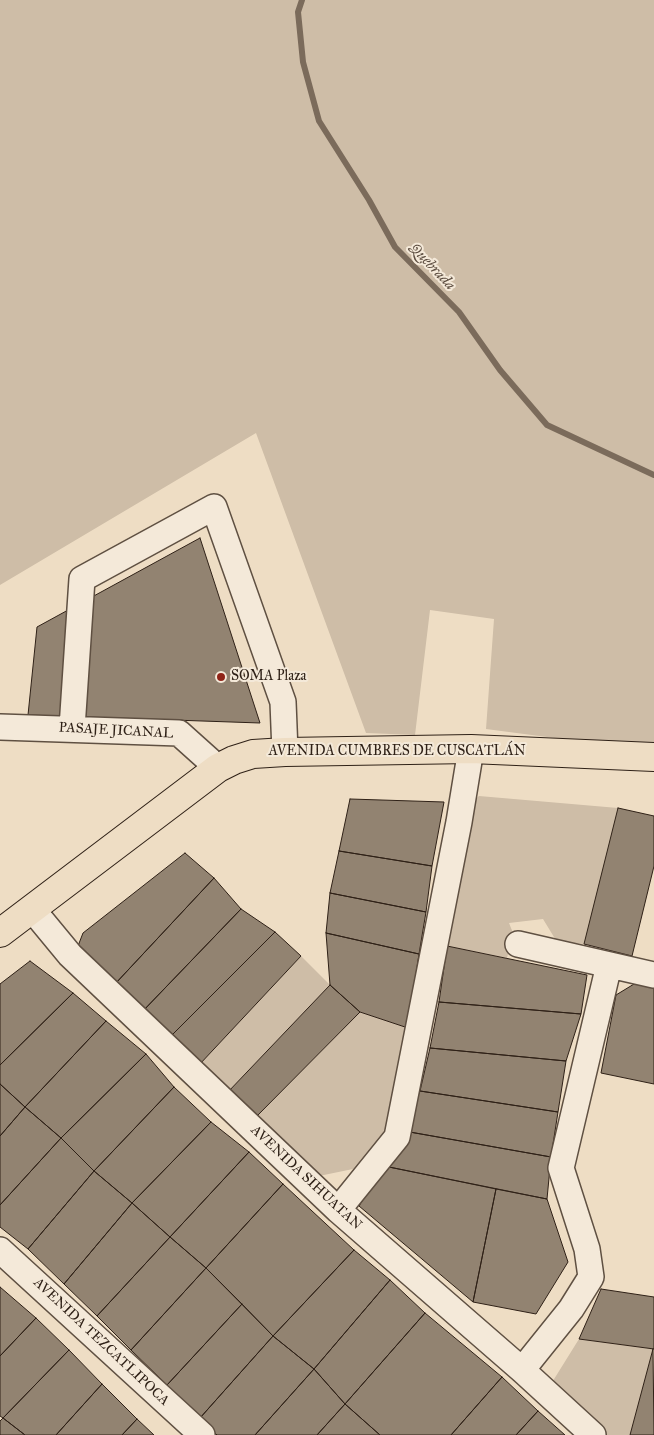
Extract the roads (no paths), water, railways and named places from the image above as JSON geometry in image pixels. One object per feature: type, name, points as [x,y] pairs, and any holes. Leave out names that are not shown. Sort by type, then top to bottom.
[{"type":"main road","name":"AVENIDA CUMBRES DE CUSCATLÁN","points":[[0,933],[218,768],[253,754],[471,749],[650,759]]},
{"type":"street","points":[[72,728],[82,579],[214,508],[283,702],[285,752]]},
{"type":"street","name":"PASAJE JICANAL","points":[[0,727],[179,733],[218,768]]},
{"type":"street","points":[[338,1210],[397,1137],[459,822],[471,749]]},
{"type":"street","name":"AVENIDA SIHUATAN","points":[[32,909],[70,955],[338,1210],[522,1370],[593,1435]]},
{"type":"street","points":[[518,944],[654,976]]},
{"type":"street","points":[[522,1370],[571,1309],[591,1277],[587,1250],[561,1168],[609,965]]},
{"type":"street","name":"AVENIDA TEZCATLIPOCA","points":[[0,1250],[202,1435]]},
{"type":"waterway","name":"Quebrada","points":[[302,0],[298,12],[303,62],[319,121],[369,200],[395,247],[459,312],[500,370],[547,425],[654,475]]},
{"type":"place","name":"SOMA Plaza","points":[[221,677]]}]
